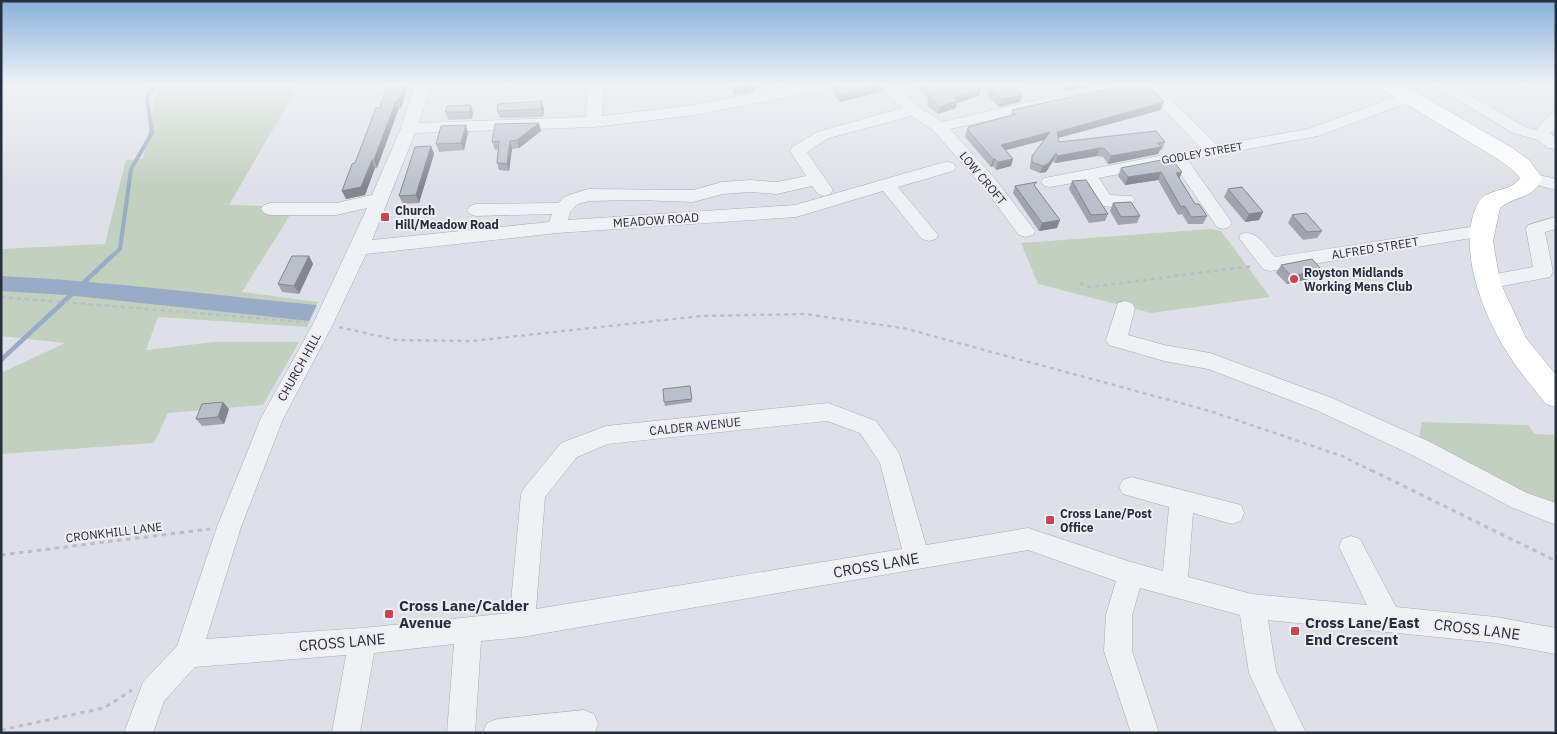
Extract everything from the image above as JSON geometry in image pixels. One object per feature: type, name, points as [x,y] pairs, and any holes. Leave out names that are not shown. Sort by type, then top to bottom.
[{"type":"main road","points":[[1447,118],[1506,154],[1522,166],[1532,178],[1529,184],[1522,190],[1500,197],[1489,205],[1481,241],[1487,282],[1515,343],[1556,396]]},
{"type":"street","name":"CHURCH HILL","points":[[188,654],[228,527],[272,418],[323,324],[359,248],[412,118]]},
{"type":"street","points":[[409,128],[594,122],[626,118]]},
{"type":"street","points":[[831,201],[798,152],[823,135],[883,118]]},
{"type":"street","name":"LOW CROFT","points":[[926,118],[939,127],[990,184],[1026,231]]},
{"type":"street","points":[[939,127],[977,118]]},
{"type":"street","points":[[1182,118],[1214,151]]},
{"type":"street","name":"GODLEY STREET","points":[[1050,182],[1312,133],[1340,118]]},
{"type":"street","points":[[1499,118],[1519,130],[1550,141]]},
{"type":"street","points":[[1550,141],[1542,132],[1556,118]]},
{"type":"street","points":[[1177,157],[1223,223]]},
{"type":"street","name":"MEADOW ROAD","points":[[359,248],[560,218],[796,211],[947,167]]},
{"type":"street","points":[[1088,174],[1099,202],[1126,200]]},
{"type":"street","points":[[1532,178],[1556,185]]},
{"type":"street","points":[[476,210],[499,207],[514,209],[554,208],[560,218],[572,200],[588,195],[693,196],[722,188],[750,186],[777,188],[797,185],[815,179]]},
{"type":"street","points":[[887,185],[929,235]]},
{"type":"street","points":[[270,209],[336,209],[380,199]]},
{"type":"street","points":[[1487,282],[1543,272],[1535,230],[1556,223]]},
{"type":"street","name":"ALFRED STREET","points":[[1270,264],[1484,231]]},
{"type":"street","points":[[1248,238],[1270,264]]},
{"type":"street","points":[[1125,308],[1116,340],[1164,353],[1210,362],[1324,404],[1420,448],[1519,500],[1556,514]]},
{"type":"street","name":"CALDER AVENUE","points":[[522,624],[533,494],[569,450],[606,435],[828,412],[868,426],[891,460],[917,558]]},
{"type":"street","points":[[1131,487],[1232,513]]},
{"type":"street","points":[[1175,584],[1182,500]]},
{"type":"street","name":"CROSS LANE","points":[[188,654],[362,641],[522,624],[1028,539],[1131,574],[1175,584],[1252,606],[1496,630],[1556,641]]},
{"type":"street","points":[[1351,547],[1387,618]]},
{"type":"street","points":[[1131,574],[1119,615],[1118,651],[1145,733]]},
{"type":"street","points":[[1252,606],[1263,673],[1292,733]]},
{"type":"street","points":[[461,733],[468,630]]},
{"type":"street","points":[[346,733],[362,641]]},
{"type":"street","points":[[138,733],[153,692],[188,654]]},
{"type":"street","points":[[497,733],[584,724]]},
{"type":"path","points":[[1080,283],[1090,287],[1270,264]]},
{"type":"path","points":[[1,297],[323,324],[396,340],[472,341],[702,316],[805,314],[903,328],[1210,411],[1342,456],[1556,561]]},
{"type":"path","name":"CRONKHILL LANE","points":[[1,555],[228,527]]},
{"type":"path","points":[[1,730],[104,708],[137,686]]},
{"type":"green space","points":[[151,118],[279,118],[229,205],[295,207],[242,292],[318,302],[307,327],[158,317],[146,350],[214,342],[299,342],[263,405],[168,413],[154,443],[1,454],[1,373],[65,343],[1,336],[1,249],[105,244],[126,160],[143,159]]},
{"type":"green space","points":[[1211,229],[1221,231],[1270,297],[1151,313],[1038,284],[1021,243]]},
{"type":"green space","points":[[1422,422],[1528,425],[1535,434],[1556,435],[1556,514],[1416,454]]},
{"type":"water","points":[[1,276],[120,285],[317,305],[309,321],[66,295],[1,291]]},
{"type":"building","points":[[372,118],[390,118],[374,160],[372,160],[361,187],[342,191],[352,164],[355,163]]},
{"type":"building","points":[[1000,118],[1106,118],[1057,132],[1059,142],[1156,131],[1165,142],[1157,143],[1161,147],[1111,156],[1105,149],[1100,148],[1057,156],[1056,153],[1048,164],[1043,166],[1032,162],[1032,156],[1050,132],[1001,145],[1013,159],[998,162],[993,159],[967,129],[968,127]]},
{"type":"building","points":[[539,123],[517,140],[510,141],[507,164],[497,163],[499,141],[492,142],[495,124]]},
{"type":"building","points":[[466,125],[461,143],[436,144],[441,126]]},
{"type":"building","points":[[431,146],[416,195],[399,196],[415,147]]},
{"type":"building","points":[[1171,158],[1182,172],[1176,173],[1195,204],[1199,204],[1207,216],[1191,217],[1185,206],[1181,207],[1161,172],[1128,177],[1121,168]]},
{"type":"building","points":[[1086,180],[1108,214],[1091,215],[1072,181]]},
{"type":"building","points":[[1037,182],[1034,185],[1060,220],[1042,223],[1015,186]]},
{"type":"building","points":[[1242,187],[1263,212],[1249,214],[1228,189]]},
{"type":"building","points":[[1131,202],[1140,216],[1121,217],[1113,203]]},
{"type":"building","points":[[1306,213],[1322,231],[1307,232],[1292,215]]},
{"type":"building","points":[[292,256],[309,256],[294,286],[278,284]]},
{"type":"building","points":[[1312,259],[1322,270],[1291,276],[1281,265]]},
{"type":"building","points":[[690,386],[692,399],[664,402],[663,389]]},
{"type":"building","points":[[223,402],[218,417],[196,419],[202,404]]},
{"type":"waterway","points":[[110,258],[120,249],[131,169],[152,133],[150,118]]},
{"type":"waterway","points":[[81,285],[111,257]]},
{"type":"waterway","points":[[1,360],[74,292]]},
{"type":"place","name":"Church Hill/Meadow Road","points":[[385,217]]},
{"type":"place","name":"Royston Midlands Working Mens Club","points":[[1294,279]]},
{"type":"place","name":"Cross Lane/Post Office","points":[[1050,520]]},
{"type":"place","name":"Cross Lane/Calder Avenue","points":[[389,614]]},
{"type":"place","name":"Cross Lane/East End Crescent","points":[[1295,631]]}]
